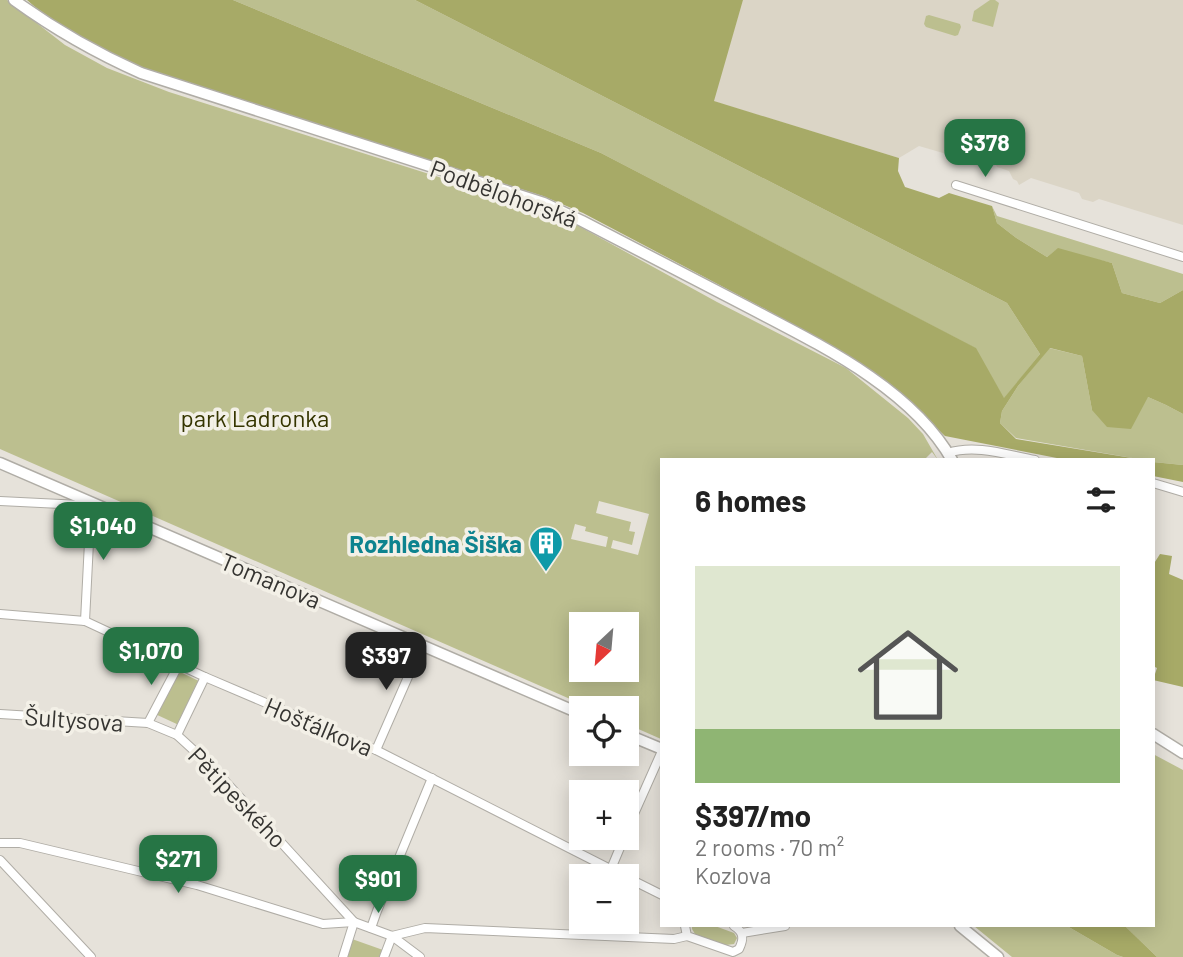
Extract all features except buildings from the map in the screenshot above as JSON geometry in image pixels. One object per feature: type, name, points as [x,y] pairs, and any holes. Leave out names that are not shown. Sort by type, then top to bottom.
[{"type":"street","name":"Podbělohorská","points":[[14,0],[76,41],[141,73],[544,203],[582,221],[813,342],[862,371],[907,406],[936,436],[950,457]]},
{"type":"street","points":[[956,185],[1183,257]]},
{"type":"street","points":[[950,457],[972,448],[1024,458]]},
{"type":"street","name":"Tomanova","points":[[0,463],[569,709]]},
{"type":"street","points":[[1155,484],[1183,492]]},
{"type":"street","points":[[0,501],[80,505],[91,503],[85,621]]},
{"type":"street","name":"Hošťálkova","points":[[0,614],[85,621],[205,677],[376,750],[601,864]]},
{"type":"street","points":[[376,750],[422,645]]},
{"type":"street","name":"Šultysova","points":[[148,723],[179,664]]},
{"type":"street","points":[[177,735],[205,677]]},
{"type":"street","name":"Šultysova","points":[[0,714],[148,723],[177,735]]},
{"type":"street","name":"Pětipeského","points":[[177,735],[213,768],[354,922]]},
{"type":"street","points":[[1155,735],[1183,753]]},
{"type":"street","points":[[639,740],[660,749]]},
{"type":"street","points":[[639,802],[660,755]]},
{"type":"street","points":[[371,928],[432,778]]},
{"type":"street","points":[[0,843],[20,843],[197,885],[323,924],[354,922],[392,936],[420,957]]},
{"type":"street","points":[[0,860],[91,957]]},
{"type":"street","name":"Hošťálkova","points":[[639,884],[660,894]]},
{"type":"street","points":[[343,957],[354,922]]},
{"type":"street","points":[[685,927],[687,936]]},
{"type":"street","points":[[392,936],[425,928],[674,939],[687,936],[735,954],[741,944],[742,933],[736,927]]},
{"type":"street","points":[[742,933],[779,927]]},
{"type":"street","points":[[961,927],[998,957]]},
{"type":"street","points":[[384,957],[392,936]]},
{"type":"shaded area","points":[[743,0],[1183,0],[1183,225],[1099,199],[1093,202],[1082,199],[1079,193],[1031,178],[1019,185],[1009,171],[997,167],[994,160],[975,154],[967,160],[919,146],[899,158],[713,101]]},
{"type":"green space","name":"park Ladronka","points":[[0,0],[7,0],[65,45],[107,68],[169,92],[564,218],[717,302],[846,368],[908,418],[923,434],[937,458],[932,452],[926,458],[660,458],[660,739],[639,729],[639,696],[569,696],[569,698],[0,449]],"holes":[[[599,501],[649,514],[638,555],[611,548],[613,540],[632,545],[635,532],[629,531],[631,522],[596,513]],[[575,524],[586,527],[585,531],[608,537],[606,547],[571,539]]]},
{"type":"green space","points":[[27,0],[233,0],[601,153],[976,348],[1004,398],[1040,354],[1007,303],[415,0],[743,0],[714,101],[899,158],[898,171],[905,187],[939,198],[949,193],[992,206],[997,223],[1047,257],[1058,248],[1112,263],[1122,293],[1160,303],[1183,290],[1183,414],[1148,397],[1131,429],[1107,427],[1092,410],[1082,356],[1050,348],[1018,386],[1002,411],[1000,423],[1016,439],[1132,458],[1057,458],[945,436],[898,392],[854,359],[583,213],[543,196],[146,70],[99,47],[40,11]]},
{"type":"green space","points":[[233,0],[415,0],[1007,303],[1040,354],[1004,399],[975,348],[601,153]]},
{"type":"green space","points":[[990,0],[999,3],[993,27],[972,21],[974,11]]},
{"type":"green space","points":[[926,16],[960,24],[958,35],[926,27]]},
{"type":"green space","points":[[992,206],[997,216],[1183,274],[1183,290],[1160,303],[1122,293],[1112,263],[1056,250],[1047,257],[997,223]]},
{"type":"green space","points":[[1049,348],[1082,356],[1092,410],[1148,397],[1183,414],[1183,465],[1155,462],[1155,458],[1132,458],[1016,438],[1000,423],[1002,411],[1018,386]]},
{"type":"green space","points":[[1155,462],[1183,465],[1183,482],[1155,476]]},
{"type":"green space","points":[[1160,554],[1172,556],[1169,574],[1183,580],[1183,687],[1155,680],[1155,562]]},
{"type":"green space","points":[[176,670],[203,683],[181,726],[153,713]]},
{"type":"green space","points":[[1155,755],[1183,770],[1183,957],[1157,957],[1126,927],[1155,927]]},
{"type":"green space","points":[[718,927],[734,933],[737,938],[734,944],[726,945],[695,934],[692,929]]},
{"type":"green space","points":[[975,927],[1069,927],[1123,957],[1012,957]]},
{"type":"green space","points":[[1069,927],[1126,927],[1157,957],[1117,955]]},
{"type":"green space","points":[[352,939],[383,950],[381,957],[346,957]]},
{"type":"place","name":"Rozhledna Šiška","points":[[546,573]]}]
